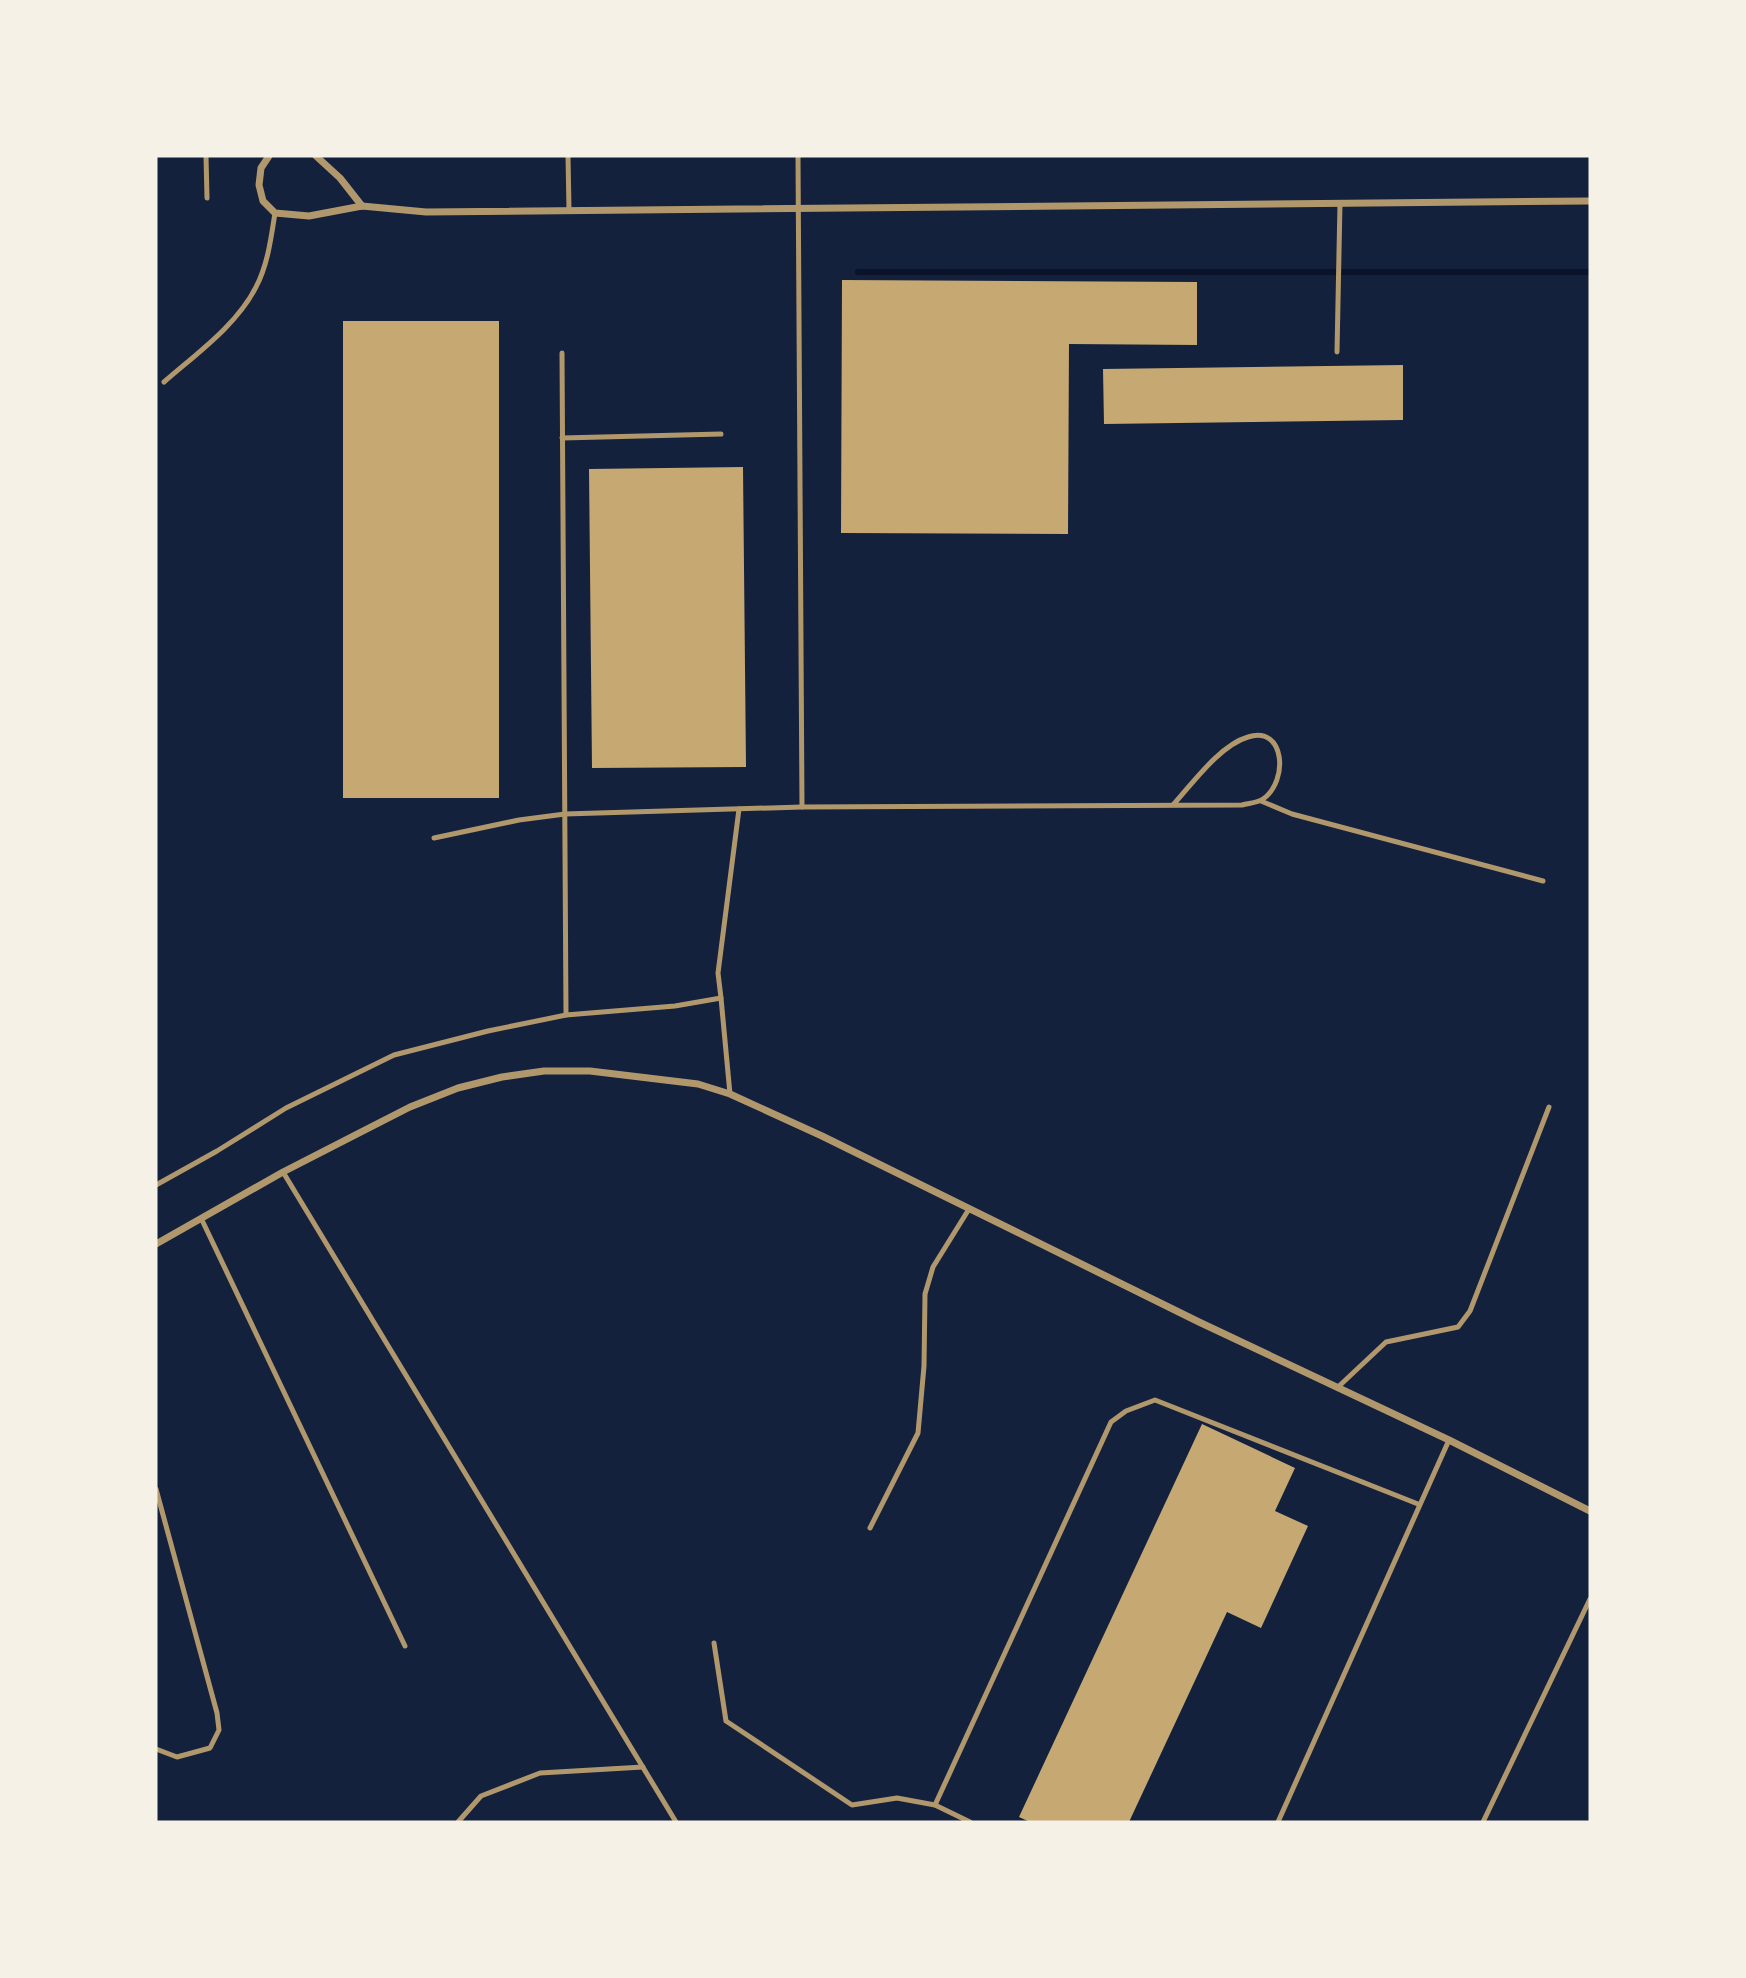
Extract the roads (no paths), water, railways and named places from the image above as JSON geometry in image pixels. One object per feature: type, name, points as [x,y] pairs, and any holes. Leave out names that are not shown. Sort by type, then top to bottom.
[{"type":"street","points":[[269,156],[261,168],[259,185],[263,201],[275,213],[309,216],[362,206],[426,212],[1590,201]]},
{"type":"street","points":[[316,156],[340,178],[362,206]]},
{"type":"street","points":[[156,1244],[283,1172],[410,1107],[458,1088],[502,1077],[544,1071],[590,1071],[698,1084],[730,1094],[822,1136],[1590,1510]]},
{"type":"lane","points":[[206,156],[207,198]]},
{"type":"lane","points":[[568,156],[569,210]]},
{"type":"lane","points":[[798,156],[802,807]]},
{"type":"lane","points":[[1338,352],[1340,203]]},
{"type":"lane","points":[[164,382],[244,308],[257,286],[268,255],[275,213]]},
{"type":"lane","points":[[562,353],[566,1015]]},
{"type":"lane","points":[[562,438],[721,434]]},
{"type":"lane","points":[[434,838],[519,820],[565,814],[802,807],[1242,805],[1261,800],[1275,788],[1280,775],[1281,760],[1276,747],[1268,739],[1257,735],[1240,740],[1217,758],[1172,805]]},
{"type":"lane","points":[[1261,800],[1292,814],[1543,881]]},
{"type":"lane","points":[[730,1094],[718,973],[739,809]]},
{"type":"lane","points":[[156,1185],[286,1108],[394,1055],[566,1015],[675,1006],[721,998]]},
{"type":"lane","points":[[1338,1388],[1386,1342],[1458,1327],[1470,1311],[1549,1107]]},
{"type":"lane","points":[[283,1172],[676,1822]]},
{"type":"lane","points":[[870,1528],[918,1433],[924,1366],[925,1294],[933,1266],[969,1209]]},
{"type":"lane","points":[[201,1218],[405,1646]]},
{"type":"lane","points":[[935,1805],[1111,1422],[1126,1410],[1155,1400],[1418,1504]]},
{"type":"lane","points":[[1278,1822],[1418,1504],[1449,1440]]},
{"type":"lane","points":[[156,1489],[217,1713],[219,1730],[210,1748],[177,1757],[156,1749]]},
{"type":"lane","points":[[1483,1822],[1590,1599]]},
{"type":"lane","points":[[714,1643],[726,1721],[852,1805],[897,1798],[935,1805],[970,1822]]},
{"type":"lane","points":[[458,1822],[481,1796],[540,1773],[643,1767]]},
{"type":"waterway","points":[[858,272],[1590,272]]}]
